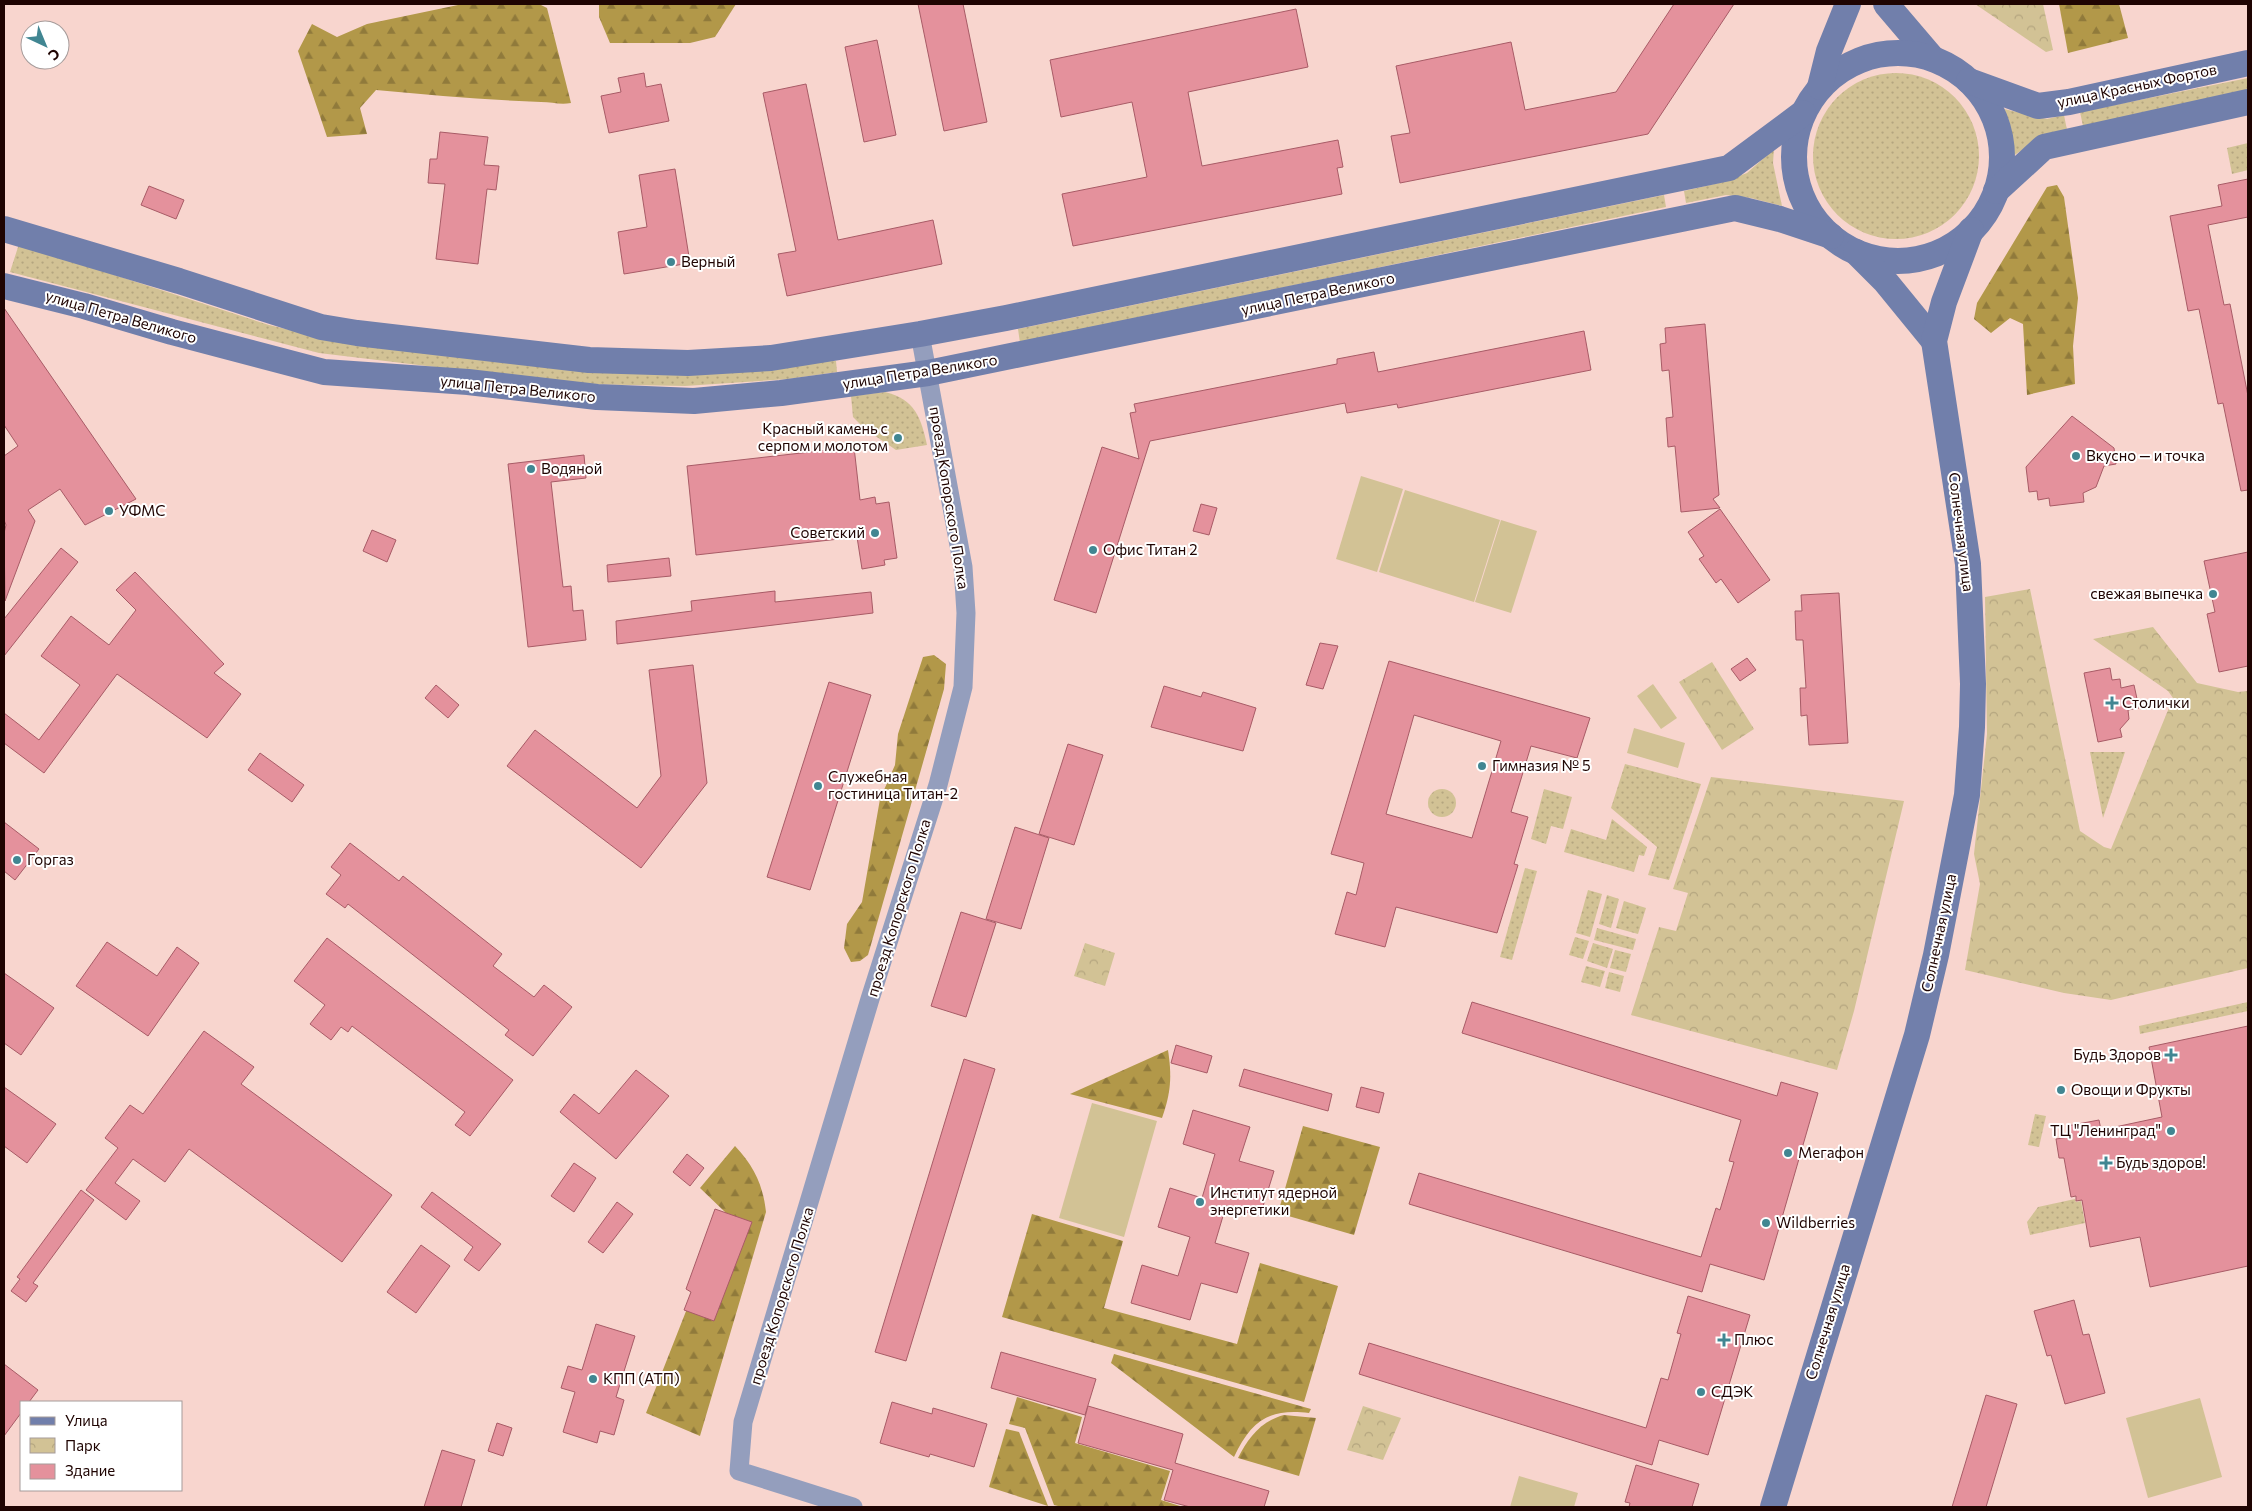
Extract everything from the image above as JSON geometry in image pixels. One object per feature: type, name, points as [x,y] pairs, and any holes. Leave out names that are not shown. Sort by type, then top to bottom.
[{"type":"street","points":[[1820,87],[1829,51],[1848,4]]},
{"type":"street","points":[[1886,4],[1932,58]]},
{"type":"street","points":[[1855,252],[1885,260],[1916,259],[1946,248],[1971,230],[1986,212],[1996,191],[2002,152],[1999,132],[1992,113],[1982,96],[1969,81],[1952,68],[1932,58],[1906,53],[1872,56],[1841,69],[1820,87],[1803,113],[1798,127],[1794,157],[1798,186],[1810,214],[1831,236],[1855,252],[1885,281],[1934,342]]},
{"type":"street","name":"улица Красных Фортов","points":[[1969,81],[2038,106],[2069,102],[2248,63]]},
{"type":"street","points":[[1996,191],[2044,147],[2076,138],[2248,102]]},
{"type":"street","points":[[4,229],[179,281],[321,327],[590,360],[688,363],[771,358],[920,334],[1729,168],[1803,113]]},
{"type":"street","name":"улица Петра Великого","points":[[4,286],[324,372],[468,382],[597,398],[694,401],[780,393],[928,373],[1735,208],[1780,219],[1831,236]]},
{"type":"street","name":"Солнечная улица","points":[[1773,1507],[1916,1035],[1936,955],[1967,795],[1973,684],[1968,564],[1934,342],[1944,302],[1971,230]]},
{"type":"street","name":"проезд Копорского Полка","points":[[853,1507],[739,1471],[744,1422],[938,785],[963,687],[966,613],[963,567],[920,334]]},
{"type":"green space","points":[[539,4],[547,8],[571,103],[479,99],[376,90],[360,108],[367,134],[327,137],[298,51],[312,24],[337,37],[367,24],[458,5]]},
{"type":"green space","points":[[599,4],[736,4],[715,37],[690,43],[610,43],[599,17]]},
{"type":"green space","points":[[1975,4],[2043,4],[2053,50],[2046,52]]},
{"type":"green space","points":[[2059,4],[2119,4],[2128,38],[2068,53]]},
{"type":"green space","points":[[1904,73],[1920,76],[1935,82],[1955,97],[1973,124],[1978,140],[1978,172],[1973,188],[1955,215],[1935,230],[1920,236],[1888,239],[1872,236],[1857,230],[1832,209],[1822,195],[1816,180],[1813,148],[1816,132],[1822,117],[1843,92],[1857,82],[1872,76]]},
{"type":"green space","points":[[2248,78],[2248,92],[2083,126],[2080,112]]},
{"type":"green space","points":[[2004,109],[2047,119],[2064,115],[2067,130],[2037,140],[2013,156],[2012,138]]},
{"type":"green space","points":[[2248,143],[2248,170],[2232,174],[2227,148]]},
{"type":"green space","points":[[1774,149],[1773,163],[1782,206],[1751,198],[1726,195],[1686,203],[1684,191],[1723,182],[1747,173]]},
{"type":"green space","points":[[2057,185],[2064,197],[2078,298],[2073,346],[2075,384],[2027,395],[2023,324],[2010,318],[1991,333],[1974,319],[1977,303],[2047,187]]},
{"type":"green space","points":[[1664,195],[1666,207],[1020,343],[1018,329]]},
{"type":"green space","points":[[19,244],[269,325],[315,336],[836,361],[837,372],[788,379],[685,386],[576,384],[319,353],[10,272]]},
{"type":"green space","points":[[885,392],[903,399],[915,411],[922,426],[927,445],[896,450],[865,429],[853,417],[851,396]]},
{"type":"green space","points":[[1361,476],[1403,489],[1377,572],[1336,559]]},
{"type":"green space","points":[[1405,490],[1500,520],[1474,602],[1379,572]]},
{"type":"green space","points":[[1501,520],[1537,531],[1511,613],[1475,602]]},
{"type":"green space","points":[[2030,589],[2080,831],[2104,847],[2111,849],[2173,698],[2168,691],[2093,639],[2153,627],[2197,683],[2238,692],[2248,691],[2248,968],[2111,1000],[2064,993],[1965,970],[1980,884],[1974,854],[1987,734],[1985,597]]},
{"type":"green space","points":[[934,655],[946,664],[944,689],[868,955],[860,961],[851,962],[844,948],[847,924],[862,902],[880,799],[895,765],[898,734],[923,657]]},
{"type":"green space","points":[[1712,662],[1754,729],[1722,750],[1679,682]]},
{"type":"green space","points":[[1653,684],[1677,718],[1661,729],[1637,696]]},
{"type":"green space","points":[[1634,728],[1685,743],[1678,768],[1627,753]]},
{"type":"green space","points":[[2090,752],[2125,752],[2103,818]]},
{"type":"green space","points":[[1625,764],[1701,784],[1669,880],[1648,875],[1657,847],[1611,808]]},
{"type":"green space","points":[[1711,777],[1904,801],[1854,1011],[1837,1070],[1631,1015],[1659,927],[1676,931],[1688,893],[1673,889]]},
{"type":"green space","points":[[1442,789],[1452,793],[1456,803],[1452,813],[1442,817],[1432,813],[1428,803],[1432,793]]},
{"type":"green space","points":[[1544,789],[1572,797],[1563,829],[1551,826],[1546,844],[1531,839]]},
{"type":"green space","points":[[1612,819],[1647,847],[1644,856],[1639,855],[1634,872],[1564,852],[1571,829],[1606,840]]},
{"type":"green space","points":[[1525,868],[1537,871],[1512,960],[1500,957]]},
{"type":"green space","points":[[1588,890],[1602,894],[1590,937],[1576,933]]},
{"type":"green space","points":[[1607,895],[1619,899],[1611,928],[1599,924]]},
{"type":"green space","points":[[1624,901],[1646,908],[1638,934],[1616,928]]},
{"type":"green space","points":[[1597,928],[1636,939],[1633,950],[1594,940]]},
{"type":"green space","points":[[1575,937],[1589,941],[1583,959],[1569,955]]},
{"type":"green space","points":[[1085,943],[1115,953],[1105,986],[1074,976]]},
{"type":"green space","points":[[1593,943],[1613,949],[1607,968],[1587,961]]},
{"type":"green space","points":[[1615,950],[1631,954],[1626,972],[1610,968]]},
{"type":"green space","points":[[1586,966],[1605,971],[1600,987],[1581,982]]},
{"type":"green space","points":[[1609,972],[1624,976],[1620,992],[1605,988]]},
{"type":"green space","points":[[2248,1002],[2248,1011],[2140,1034],[2139,1026]]},
{"type":"green space","points":[[1168,1050],[1170,1084],[1162,1118],[1070,1094]]},
{"type":"green space","points":[[1092,1103],[1157,1121],[1124,1237],[1059,1218]]},
{"type":"green space","points":[[2035,1114],[2046,1116],[2039,1147],[2028,1145]]},
{"type":"green space","points":[[1303,1126],[1380,1147],[1354,1235],[1278,1213]]},
{"type":"green space","points":[[735,1146],[756,1176],[763,1193],[766,1212],[700,1436],[646,1413],[725,1212],[700,1188]]},
{"type":"green space","points":[[2075,1199],[2076,1202],[2081,1201],[2085,1223],[2030,1235],[2027,1222],[2038,1207]]},
{"type":"green space","points":[[1032,1214],[1123,1241],[1104,1308],[1237,1344],[1260,1263],[1338,1286],[1304,1402],[1002,1317]]},
{"type":"green space","points":[[1114,1354],[1311,1409],[1309,1413],[1283,1413],[1272,1415],[1263,1420],[1247,1434],[1234,1457],[1111,1363]]},
{"type":"green space","points":[[1017,1397],[1082,1417],[1075,1443],[1170,1471],[1161,1500],[1183,1507],[1062,1507],[1054,1505],[1025,1428],[1009,1424]]},
{"type":"green space","points":[[2200,1398],[2222,1477],[2148,1498],[2126,1418]]},
{"type":"green space","points":[[1363,1406],[1401,1418],[1383,1460],[1347,1450]]},
{"type":"green space","points":[[1284,1415],[1316,1418],[1299,1476],[1238,1458],[1256,1431],[1269,1421]]},
{"type":"green space","points":[[1006,1429],[1019,1432],[1048,1506],[989,1487]]},
{"type":"green space","points":[[1519,1476],[1578,1493],[1574,1507],[1510,1507]]},
{"type":"building","points":[[918,4],[963,4],[987,122],[944,131]]},
{"type":"building","points":[[1674,4],[1734,4],[1648,134],[1400,183],[1391,136],[1410,133],[1396,66],[1511,42],[1525,110],[1616,92]]},
{"type":"building","points":[[1296,9],[1308,67],[1188,92],[1202,166],[1338,140],[1343,167],[1337,168],[1342,194],[1073,246],[1062,194],[1147,177],[1132,102],[1061,117],[1050,60]]},
{"type":"building","points":[[877,40],[896,135],[864,142],[845,47]]},
{"type":"building","points":[[644,73],[646,87],[661,84],[669,121],[609,133],[601,96],[621,92],[618,78]]},
{"type":"building","points":[[806,84],[838,240],[933,220],[942,264],[787,296],[778,254],[796,251],[763,93]]},
{"type":"building","points":[[440,132],[488,137],[484,165],[499,166],[496,190],[487,189],[478,264],[436,259],[445,184],[428,183],[430,159],[437,159]]},
{"type":"building","points":[[675,169],[690,263],[624,274],[618,232],[647,227],[639,175]]},
{"type":"building","points":[[2248,179],[2248,217],[2208,225],[2224,305],[2230,304],[2248,396],[2248,490],[2241,491],[2223,403],[2218,404],[2199,309],[2188,311],[2170,216],[2222,206],[2218,185]]},
{"type":"building","points":[[149,186],[184,200],[176,219],[141,205]]},
{"type":"building","points":[[4,308],[136,499],[85,525],[60,489],[28,510],[35,521],[5,601],[4,533],[6,525],[4,520],[4,456],[18,446],[4,425]]},
{"type":"building","points":[[1705,324],[1719,495],[1713,499],[1720,508],[1681,512],[1675,446],[1668,447],[1666,418],[1673,417],[1669,370],[1662,371],[1660,344],[1666,343],[1665,328]]},
{"type":"building","points":[[1584,331],[1591,370],[1398,408],[1397,404],[1347,413],[1345,403],[1150,441],[1096,613],[1054,600],[1102,447],[1139,459],[1130,413],[1136,412],[1134,404],[1337,364],[1337,359],[1374,352],[1378,372]]},
{"type":"building","name":"Вкусно — и точка","points":[[2072,416],[2114,448],[2116,464],[2104,466],[2096,487],[2083,493],[2084,502],[2050,506],[2049,498],[2038,500],[2037,491],[2029,492],[2026,467]]},
{"type":"building","points":[[854,447],[860,500],[875,497],[876,504],[889,502],[897,558],[884,560],[885,565],[862,569],[857,537],[696,555],[687,466]]},
{"type":"building","points":[[584,455],[586,478],[551,482],[563,587],[571,586],[573,611],[583,610],[586,640],[528,647],[508,464]]},
{"type":"building","points":[[1201,504],[1217,508],[1209,535],[1193,531]]},
{"type":"building","points":[[1720,509],[1770,580],[1738,603],[1721,579],[1716,583],[1699,559],[1704,556],[1688,532]]},
{"type":"building","points":[[372,530],[396,540],[387,562],[363,551]]},
{"type":"building","points":[[61,548],[78,562],[4,656],[4,619]]},
{"type":"building","points":[[2248,552],[2248,666],[2219,672],[2207,614],[2215,612],[2204,561]]},
{"type":"building","points":[[669,558],[671,576],[608,582],[607,565]]},
{"type":"building","points":[[135,572],[224,664],[214,673],[241,694],[207,738],[117,674],[44,773],[4,743],[4,713],[39,740],[80,685],[41,656],[71,616],[109,645],[136,610],[116,590]]},
{"type":"building","points":[[775,591],[775,602],[871,592],[873,613],[617,644],[616,621],[692,611],[691,601]]},
{"type":"building","points":[[1839,593],[1848,743],[1809,745],[1807,715],[1801,716],[1800,688],[1806,688],[1803,640],[1796,640],[1795,611],[1802,611],[1801,595]]},
{"type":"building","points":[[1320,643],[1338,646],[1323,689],[1306,685]]},
{"type":"building","points":[[1747,658],[1756,670],[1740,681],[1731,669]]},
{"type":"building","points":[[1389,661],[1590,718],[1577,758],[1531,746],[1511,812],[1528,817],[1514,864],[1518,865],[1497,933],[1396,907],[1385,947],[1335,934],[1347,892],[1356,895],[1364,863],[1331,854]],"holes":[[[1414,715],[1501,741],[1472,838],[1386,814]]]},
{"type":"building","points":[[693,665],[707,783],[641,868],[507,766],[535,730],[637,808],[661,776],[649,670]]},
{"type":"building","points":[[2110,668],[2112,680],[2120,679],[2121,688],[2134,685],[2139,708],[2128,710],[2129,719],[2120,729],[2122,737],[2098,742],[2084,673]]},
{"type":"building","points":[[829,682],[871,695],[810,890],[767,877]]},
{"type":"building","points":[[436,685],[459,705],[448,718],[425,698]]},
{"type":"building","points":[[1164,686],[1201,697],[1203,692],[1256,708],[1243,751],[1151,727]]},
{"type":"building","points":[[1068,744],[1103,755],[1074,845],[1039,834]]},
{"type":"building","points":[[260,753],[304,785],[292,802],[248,770]]},
{"type":"building","name":"Горгаз","points":[[4,822],[39,849],[15,880],[4,871]]},
{"type":"building","points":[[1015,827],[1049,838],[1021,929],[986,919]]},
{"type":"building","points":[[350,843],[399,881],[403,876],[502,954],[493,966],[534,997],[544,985],[572,1007],[533,1056],[505,1035],[509,1030],[348,904],[345,908],[326,894],[341,875],[331,867]]},
{"type":"building","points":[[961,912],[996,923],[966,1017],[931,1006]]},
{"type":"building","points":[[327,938],[513,1080],[470,1136],[455,1125],[465,1112],[352,1026],[348,1032],[341,1027],[331,1040],[310,1024],[325,1005],[294,981]]},
{"type":"building","points":[[107,942],[157,976],[177,947],[199,963],[148,1036],[76,986]]},
{"type":"building","points":[[4,973],[54,1008],[21,1055],[4,1043]]},
{"type":"building","points":[[1472,1002],[1777,1096],[1781,1082],[1818,1093],[1764,1280],[1710,1264],[1702,1292],[1409,1204],[1419,1173],[1701,1257],[1716,1208],[1720,1210],[1734,1162],[1729,1161],[1741,1120],[1462,1033]]},
{"type":"building","name":"ТЦ \"Ленинград\"","points":[[2248,1026],[2248,1266],[2150,1287],[2140,1237],[2090,1247],[2082,1200],[2076,1201],[2076,1196],[2071,1197],[2064,1158],[2059,1158],[2056,1139],[2069,1137],[2067,1126],[2099,1120],[2101,1130],[2162,1117],[2149,1047]]},
{"type":"building","points":[[204,1031],[254,1067],[241,1084],[392,1195],[342,1262],[189,1149],[165,1182],[133,1159],[115,1183],[140,1201],[126,1220],[86,1190],[118,1148],[105,1138],[130,1105],[143,1114]]},
{"type":"building","points":[[1176,1045],[1212,1056],[1207,1073],[1171,1063]]},
{"type":"building","points":[[964,1059],[995,1069],[906,1361],[875,1352]]},
{"type":"building","points":[[1244,1069],[1332,1094],[1328,1111],[1239,1086]]},
{"type":"building","points":[[636,1070],[669,1096],[616,1159],[560,1112],[574,1094],[599,1114]]},
{"type":"building","points":[[4,1087],[56,1124],[27,1163],[4,1146]]},
{"type":"building","points":[[1361,1087],[1384,1093],[1379,1113],[1356,1107]]},
{"type":"building","points":[[1193,1110],[1250,1127],[1239,1161],[1274,1171],[1260,1216],[1226,1206],[1215,1243],[1249,1253],[1237,1293],[1201,1283],[1190,1320],[1131,1303],[1142,1265],[1178,1276],[1190,1237],[1158,1227],[1170,1188],[1202,1198],[1215,1154],[1183,1144]]},
{"type":"building","points":[[687,1154],[704,1168],[690,1186],[673,1172]]},
{"type":"building","points":[[574,1163],[596,1178],[574,1212],[551,1196]]},
{"type":"building","points":[[81,1190],[94,1200],[33,1283],[38,1286],[26,1302],[11,1291],[20,1279],[17,1277]]},
{"type":"building","points":[[432,1192],[501,1244],[479,1271],[464,1260],[473,1247],[421,1207]]},
{"type":"building","points":[[617,1202],[633,1214],[603,1253],[588,1242]]},
{"type":"building","points":[[715,1209],[752,1222],[714,1321],[684,1310],[691,1292],[686,1289]]},
{"type":"building","points":[[421,1245],[450,1266],[416,1313],[387,1292]]},
{"type":"building","points":[[1688,1296],[1750,1315],[1708,1455],[1659,1440],[1652,1465],[1359,1374],[1369,1343],[1646,1428],[1661,1378],[1668,1380],[1681,1334],[1677,1333]]},
{"type":"building","points":[[2074,1300],[2083,1335],[2089,1334],[2105,1393],[2065,1404],[2051,1355],[2047,1356],[2034,1311]]},
{"type":"building","name":"КПП (АТП)","points":[[596,1324],[635,1336],[616,1397],[624,1400],[614,1435],[600,1431],[597,1443],[563,1432],[575,1392],[561,1388],[568,1366],[582,1370]]},
{"type":"building","points":[[1001,1352],[1096,1379],[1085,1415],[991,1388]]},
{"type":"building","points":[[4,1364],[38,1390],[30,1401],[20,1401],[20,1414],[4,1436]]},
{"type":"building","points":[[1986,1395],[2017,1404],[1986,1507],[1952,1507]]},
{"type":"building","points":[[892,1402],[932,1414],[933,1408],[987,1424],[974,1467],[930,1454],[929,1457],[880,1443]]},
{"type":"building","points":[[1088,1406],[1183,1434],[1175,1463],[1269,1491],[1264,1507],[1190,1507],[1164,1500],[1173,1470],[1078,1443]]},
{"type":"building","points":[[497,1423],[512,1428],[503,1456],[488,1451]]},
{"type":"building","points":[[442,1450],[475,1460],[461,1507],[424,1507]]},
{"type":"building","points":[[1636,1465],[1699,1484],[1692,1507],[1629,1507],[1630,1503],[1625,1502]]},
{"type":"place","name":"Верный","points":[[671,262]]},
{"type":"place","name":"Красный камень с серпом и молотом","points":[[898,438]]},
{"type":"place","name":"Вкусно — и точка","points":[[2076,456]]},
{"type":"place","name":"Водяной","points":[[531,469]]},
{"type":"place","name":"УФМС","points":[[109,511]]},
{"type":"place","name":"Советский","points":[[875,533]]},
{"type":"place","name":"Офис Титан 2","points":[[1093,550]]},
{"type":"place","name":"свежая выпечка","points":[[2213,594]]},
{"type":"place","name":"Столички","points":[[2112,703]]},
{"type":"place","name":"Гимназия № 5","points":[[1482,766]]},
{"type":"place","name":"Служебная гостиница Титан-2","points":[[818,786]]},
{"type":"place","name":"Горгаз","points":[[17,860]]},
{"type":"place","name":"Будь Здоров","points":[[2171,1055]]},
{"type":"place","name":"Овощи и Фрукты","points":[[2061,1090]]},
{"type":"place","name":"ТЦ \"Ленинград\"","points":[[2171,1131]]},
{"type":"place","name":"Мегафон","points":[[1788,1153]]},
{"type":"place","name":"Будь здоров!","points":[[2106,1163]]},
{"type":"place","name":"Институт ядерной энергетики","points":[[1200,1202]]},
{"type":"place","name":"Wildberries","points":[[1766,1223]]},
{"type":"place","name":"Плюс","points":[[1724,1340]]},
{"type":"place","name":"КПП (АТП)","points":[[593,1379]]},
{"type":"place","name":"СДЭК","points":[[1701,1392]]}]
